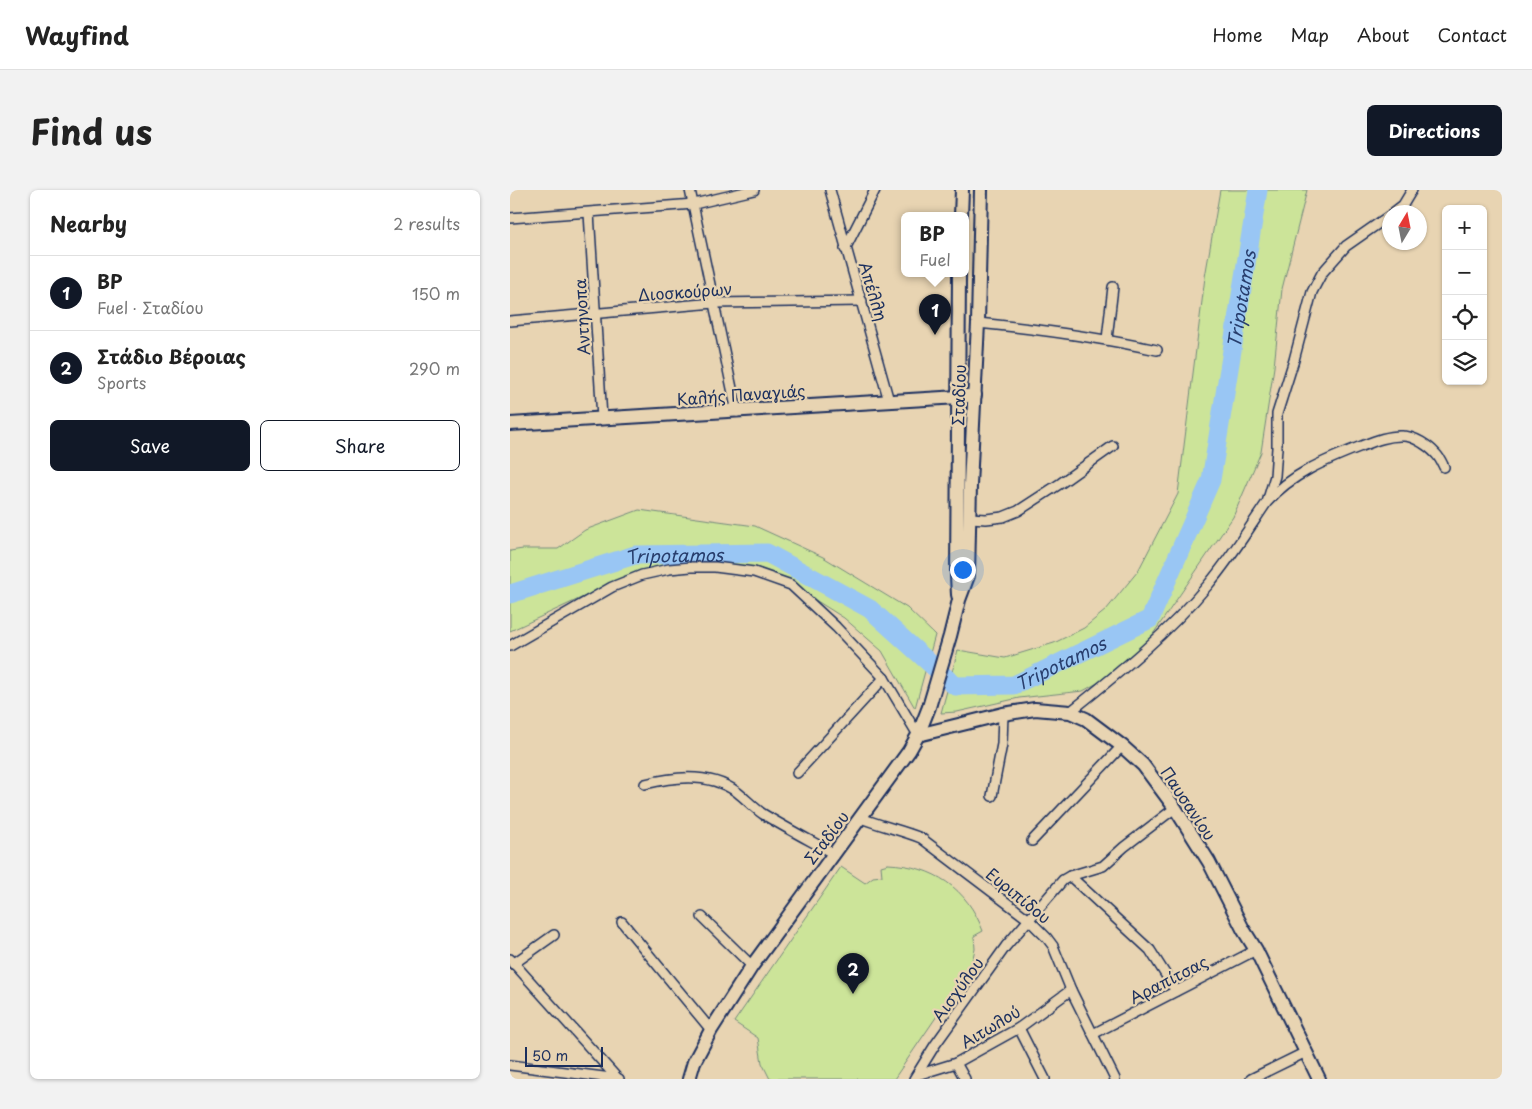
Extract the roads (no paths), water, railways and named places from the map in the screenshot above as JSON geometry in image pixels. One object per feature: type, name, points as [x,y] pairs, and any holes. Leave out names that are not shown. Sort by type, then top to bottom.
[{"type":"main road","points":[[961,212],[962,190]]},
{"type":"main road","name":"Σταδίου","points":[[689,1079],[694,1062],[711,1030],[752,966],[909,751],[918,735],[929,707],[959,600],[968,576],[981,190]]},
{"type":"main road","name":"Σταδίου","points":[[959,277],[957,576],[959,600]]},
{"type":"main road","name":"Καλής Παναγιάς","points":[[510,424],[737,412],[959,397],[974,394]]},
{"type":"main road","name":"Παυσανίου","points":[[918,735],[1003,714],[1035,709],[1070,712],[1086,719],[1122,746],[1143,765],[1176,808],[1210,862],[1243,929],[1256,950],[1319,1079]]},
{"type":"street","points":[[690,190],[737,412]]},
{"type":"street","points":[[510,218],[694,204],[754,190]]},
{"type":"street","name":"Απέλλη","points":[[830,190],[889,401]]},
{"type":"street","points":[[845,249],[875,190]]},
{"type":"street","points":[[1403,205],[1412,190]]},
{"type":"street","name":"Αντηνοπα","points":[[589,213],[602,418]]},
{"type":"street","points":[[1267,502],[1275,476],[1277,448],[1276,414],[1294,360],[1312,292],[1322,273],[1346,246],[1382,221]]},
{"type":"street","points":[[1107,339],[1113,286]]},
{"type":"street","name":"Διοσκούρων","points":[[510,321],[714,303],[862,301]]},
{"type":"street","points":[[978,323],[1107,339],[1157,350]]},
{"type":"street","points":[[1070,712],[1128,666],[1208,586],[1267,502],[1276,492],[1298,475],[1331,458],[1387,438],[1404,436],[1420,441],[1436,454],[1444,467]]},
{"type":"street","points":[[970,518],[1003,517],[1018,511],[1112,446]]},
{"type":"street","points":[[510,646],[612,587],[642,575],[669,569],[715,567],[754,572],[790,585],[836,627],[884,678],[918,735]]},
{"type":"street","points":[[797,773],[884,678]]},
{"type":"street","points":[[992,796],[1002,744],[1003,714]]},
{"type":"street","points":[[1032,841],[1122,746]]},
{"type":"street","points":[[645,784],[669,778],[687,777],[724,784],[737,792],[762,813],[834,854]]},
{"type":"street","points":[[1070,876],[1103,866],[1124,847],[1176,808]]},
{"type":"street","name":"Ευριπίδου","points":[[861,818],[884,827],[905,831],[921,838],[1028,919],[1047,938],[1053,946],[1071,990],[1115,1079]]},
{"type":"street","points":[[1070,876],[1150,950],[1176,991]]},
{"type":"street","name":"Αισχύλου","points":[[915,1077],[940,1038],[1006,946],[1063,880],[1070,876]]},
{"type":"street","points":[[702,917],[752,966]]},
{"type":"street","points":[[622,922],[711,1030]]},
{"type":"street","points":[[554,935],[512,961],[618,1079]]},
{"type":"street","name":"Αραπίτσας","points":[[1093,1034],[1256,950]]},
{"type":"street","name":"Αιτωλού","points":[[915,1077],[956,1063],[1019,1028],[1071,990]]},
{"type":"street","points":[[1019,1028],[1045,1079]]},
{"type":"street","points":[[1250,1079],[1306,1052]]},
{"type":"street","points":[[956,1063],[965,1079]]},
{"type":"street","points":[[510,1065],[618,1079]]},
{"type":"waterway","name":"Tripotamos","points":[[510,594],[635,555],[767,553],[870,609],[955,686],[1014,685],[1150,619],[1211,480],[1258,190]]},
{"type":"place","name":"BP","points":[[935,335]]},
{"type":"place","name":"Στάδιο Βέροιας","points":[[853,994]]}]
